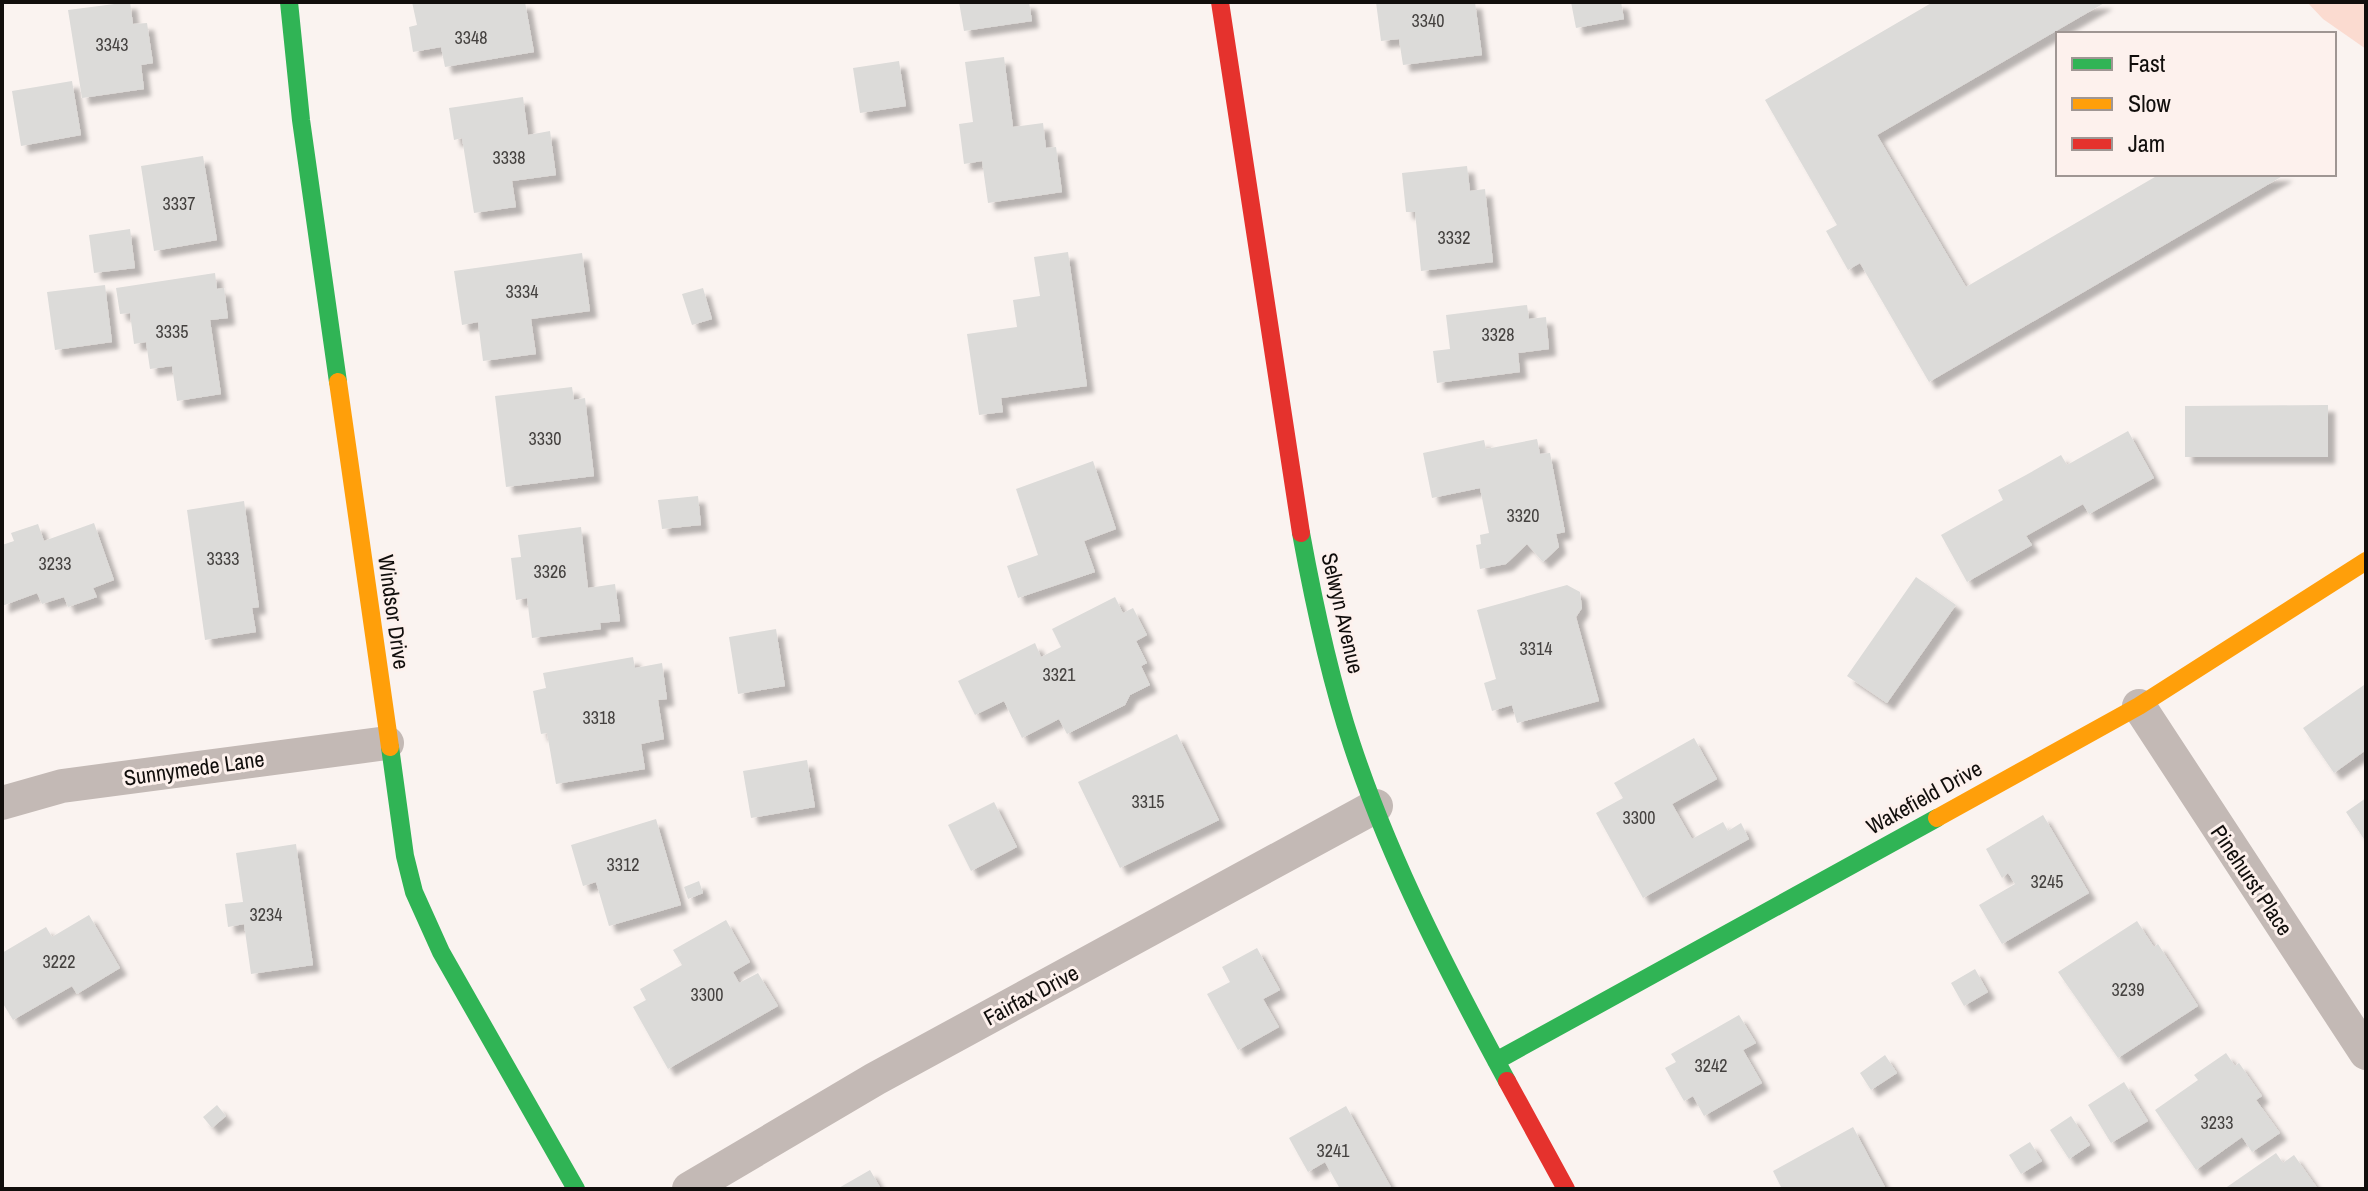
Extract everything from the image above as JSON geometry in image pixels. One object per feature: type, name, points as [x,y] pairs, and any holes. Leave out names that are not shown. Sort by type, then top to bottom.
[{"type":"street","name":"Windsor Drive","points":[[289,2],[301,120],[398,825],[423,913],[458,983],[576,1189]]},
{"type":"street","name":"Selwyn Avenue","points":[[1220,2],[1278,394],[1318,624],[1352,745],[1426,923],[1566,1189]]},
{"type":"street","name":"Wakefield Drive","points":[[1496,1061],[2139,706],[2366,561]]},
{"type":"street","name":"Pinehurst Place","points":[[2139,706],[2366,1053]]},
{"type":"street","name":"Sunnymede Lane","points":[[2,803],[62,786],[387,743]]},
{"type":"street","name":"Fairfax Drive","points":[[689,1189],[875,1079],[1376,806]]},
{"type":"shaded area","points":[[2307,2],[2366,2],[2366,49],[2323,19]]},
{"type":"building","points":[[130,2],[133,24],[147,23],[153,63],[141,65],[144,89],[82,98],[68,10]]},
{"type":"building","points":[[412,2],[525,2],[534,52],[445,67],[441,47],[413,52],[409,27],[417,25]]},
{"type":"building","points":[[959,2],[1029,2],[1032,21],[964,31]]},
{"type":"building","points":[[1376,2],[1475,2],[1482,55],[1403,65],[1399,39],[1381,41]]},
{"type":"building","points":[[1571,2],[1621,2],[1624,19],[1576,28]]},
{"type":"building","points":[[1933,2],[2106,2],[1877,135],[1966,287],[2157,176],[2283,176],[1929,382],[1860,263],[1848,270],[1826,231],[1837,225],[1765,100]]},
{"type":"building","points":[[1004,57],[1013,127],[1043,123],[1046,148],[1056,147],[1062,192],[988,203],[982,161],[964,164],[959,124],[973,122],[965,62]]},
{"type":"building","points":[[899,61],[906,106],[860,113],[853,68]]},
{"type":"building","points":[[72,81],[81,135],[21,146],[12,91]]},
{"type":"building","points":[[523,97],[528,135],[550,131],[556,175],[512,181],[516,207],[474,213],[462,138],[454,140],[449,108]]},
{"type":"building","points":[[203,156],[217,240],[154,251],[141,166]]},
{"type":"building","points":[[1467,166],[1470,191],[1485,189],[1493,262],[1421,271],[1415,212],[1406,212],[1402,173]]},
{"type":"building","points":[[130,229],[135,268],[94,273],[89,235]]},
{"type":"building","points":[[1068,252],[1087,386],[1001,398],[1003,412],[979,415],[967,334],[1017,327],[1013,300],[1040,296],[1034,257]]},
{"type":"building","points":[[582,253],[590,311],[531,319],[536,354],[483,361],[478,322],[462,325],[454,271]]},
{"type":"building","points":[[215,273],[217,289],[224,288],[228,318],[210,320],[221,394],[177,401],[172,366],[150,369],[146,342],[134,344],[130,313],[120,314],[116,288]]},
{"type":"building","points":[[105,285],[112,342],[55,350],[47,292]]},
{"type":"building","points":[[703,288],[712,319],[692,325],[682,294]]},
{"type":"building","points":[[1527,305],[1529,319],[1546,317],[1549,349],[1518,353],[1520,372],[1437,383],[1433,351],[1450,349],[1446,315]]},
{"type":"building","points":[[572,387],[574,400],[585,398],[594,476],[506,487],[495,396]]},
{"type":"building","points":[[2328,405],[2328,457],[2185,457],[2185,406]]},
{"type":"building","points":[[2128,431],[2154,478],[2089,514],[2083,504],[2026,536],[2032,545],[1967,582],[1941,535],[2003,500],[1998,490],[2061,455],[2067,465]]},
{"type":"building","points":[[1537,439],[1540,454],[1550,453],[1565,532],[1556,534],[1559,547],[1543,562],[1527,544],[1506,564],[1480,569],[1476,545],[1481,544],[1480,535],[1489,533],[1480,488],[1432,498],[1423,453],[1484,440],[1486,449]]},
{"type":"building","points":[[1093,461],[1116,529],[1084,541],[1095,572],[1018,598],[1007,566],[1038,555],[1016,489]]},
{"type":"building","points":[[698,496],[701,525],[662,529],[658,500]]},
{"type":"building","points":[[244,501],[259,607],[252,608],[256,632],[205,640],[187,510]]},
{"type":"building","points":[[94,523],[114,580],[93,588],[97,597],[68,607],[64,597],[42,604],[37,593],[2,606],[2,545],[14,541],[11,533],[38,524],[44,541]]},
{"type":"building","points":[[581,527],[588,588],[615,584],[620,621],[600,623],[601,629],[532,638],[527,598],[516,600],[511,558],[521,557],[518,535]]},
{"type":"building","points":[[1916,577],[1956,605],[1887,703],[1847,676]]},
{"type":"building","points":[[1567,585],[1580,592],[1582,608],[1576,617],[1599,701],[1517,723],[1512,705],[1492,711],[1484,683],[1496,679],[1477,610]]},
{"type":"building","points":[[1115,597],[1123,613],[1133,608],[1147,635],[1136,641],[1147,663],[1141,666],[1150,685],[1130,695],[1125,705],[1067,734],[1059,719],[1022,738],[1004,701],[975,715],[958,681],[1035,643],[1041,657],[1061,647],[1052,629]]},
{"type":"building","points":[[776,629],[785,686],[738,694],[729,637]]},
{"type":"building","points":[[633,657],[635,668],[662,663],[667,699],[658,700],[664,739],[641,744],[645,769],[556,784],[547,733],[541,734],[533,691],[546,688],[543,673]]},
{"type":"building","points":[[2364,685],[2366,750],[2334,773],[2303,728]]},
{"type":"building","points":[[1177,734],[1219,820],[1120,868],[1078,782]]},
{"type":"building","points":[[1694,738],[1717,779],[1672,804],[1692,839],[1723,822],[1728,831],[1741,823],[1749,839],[1643,898],[1596,813],[1623,798],[1614,783]]},
{"type":"building","points":[[807,760],[815,807],[751,818],[743,771]]},
{"type":"building","points":[[2366,798],[2366,842],[2346,812]]},
{"type":"building","points":[[994,802],[1017,847],[971,871],[948,825]]},
{"type":"building","points":[[2043,815],[2089,893],[2002,944],[1979,905],[2015,884],[2008,873],[2002,878],[1986,849]]},
{"type":"building","points":[[656,819],[681,905],[609,926],[596,882],[583,886],[571,845]]},
{"type":"building","points":[[296,844],[313,965],[251,974],[244,924],[228,927],[225,904],[243,902],[236,853]]},
{"type":"building","points":[[699,881],[703,893],[688,899],[684,887]]},
{"type":"building","points":[[89,915],[120,968],[77,994],[72,986],[13,1020],[2,1002],[2,953],[46,927],[52,937]]},
{"type":"building","points":[[726,920],[750,962],[733,972],[739,983],[758,973],[778,1006],[668,1069],[633,1007],[646,1000],[640,989],[682,965],[673,950]]},
{"type":"building","points":[[2137,921],[2154,947],[2158,944],[2198,1006],[2118,1058],[2058,972]]},
{"type":"building","points":[[1257,948],[1280,990],[1263,999],[1279,1027],[1238,1050],[1207,994],[1230,982],[1222,967]]},
{"type":"building","points":[[1975,969],[1988,992],[1964,1006],[1951,983]]},
{"type":"building","points":[[1739,1015],[1756,1043],[1743,1050],[1762,1083],[1704,1116],[1693,1096],[1684,1101],[1665,1068],[1676,1062],[1671,1054]]},
{"type":"building","points":[[2226,1053],[2235,1066],[2239,1063],[2262,1096],[2256,1100],[2280,1133],[2252,1152],[2242,1137],[2196,1170],[2155,1110],[2198,1080],[2194,1075]]},
{"type":"building","points":[[1885,1055],[1897,1073],[1871,1090],[1860,1073]]},
{"type":"building","points":[[2124,1082],[2148,1121],[2111,1143],[2088,1105]]},
{"type":"building","points":[[217,1105],[226,1116],[212,1128],[203,1117]]},
{"type":"building","points":[[1346,1106],[1392,1189],[1340,1189],[1325,1162],[1308,1172],[1289,1138]]},
{"type":"building","points":[[2071,1116],[2090,1145],[2069,1159],[2050,1130]]},
{"type":"building","points":[[1853,1127],[1886,1189],[1782,1189],[1773,1171]]},
{"type":"building","points":[[2030,1142],[2042,1161],[2021,1174],[2009,1155]]},
{"type":"building","points":[[2276,1153],[2283,1163],[2294,1155],[2318,1189],[2224,1189]]},
{"type":"building","points":[[870,1170],[881,1189],[837,1189]]},
{"type":"traffic: fast","points":[[289,2],[301,120],[338,382]]},
{"type":"traffic: fast","points":[[1301,533],[1329,666],[1367,789],[1422,916],[1507,1081]]},
{"type":"traffic: fast","points":[[390,747],[405,856],[414,892],[441,952],[576,1189]]},
{"type":"traffic: fast","points":[[1496,1061],[1937,818]]},
{"type":"traffic: slow","points":[[338,382],[390,747]]},
{"type":"traffic: slow","points":[[1937,818],[2139,706],[2366,561]]},
{"type":"traffic: jam","points":[[1220,2],[1301,533]]},
{"type":"traffic: jam","points":[[1507,1081],[1566,1189]]}]
